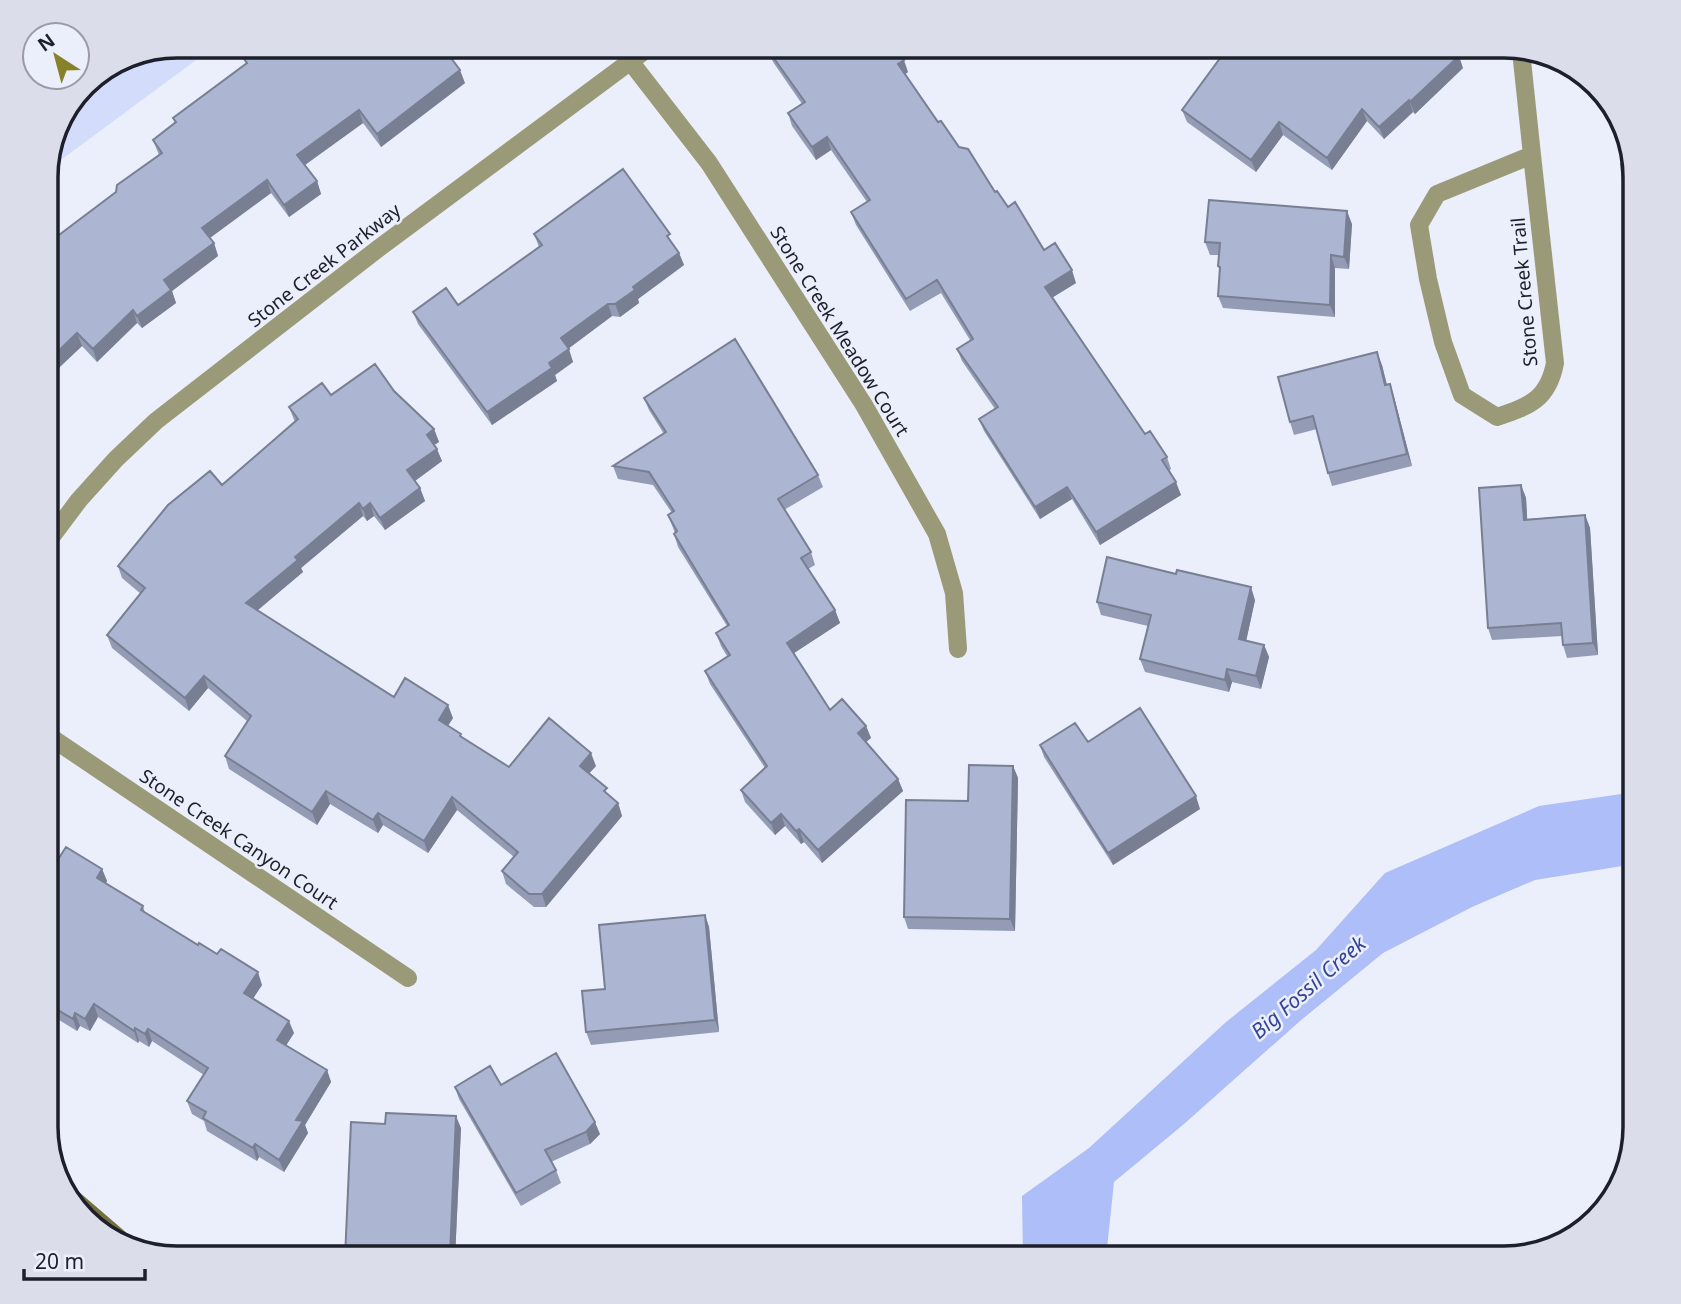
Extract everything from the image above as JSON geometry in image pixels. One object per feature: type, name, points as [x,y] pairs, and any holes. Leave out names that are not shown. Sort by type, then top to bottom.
[{"type":"street","name":"Stone Creek Parkway","points":[[58,528],[116,459],[156,421],[379,248],[634,58]]},
{"type":"street","name":"Stone Creek Trail","points":[[1522,59],[1555,363],[1552,379],[1541,395],[1526,407],[1497,417],[1462,395],[1443,342],[1419,225],[1437,194],[1532,155]]},
{"type":"street","name":"Stone Creek Meadow Court","points":[[630,61],[709,163],[864,405],[937,534],[954,593],[958,649]]},
{"type":"street","name":"Stone Creek Canyon Court","points":[[58,742],[408,978]]},
{"type":"shaded area","points":[[199,58],[59,161],[67,131],[78,111],[93,93],[111,78],[131,67],[153,60]]},
{"type":"water","name":"Big Fossil Creek","points":[[1623,794],[1623,866],[1535,880],[1472,907],[1383,953],[1114,1182],[1107,1246],[1023,1246],[1022,1196],[1089,1148],[1226,1022],[1316,950],[1385,873],[1539,806]]},
{"type":"building","points":[[451,58],[460,70],[377,134],[359,110],[297,155],[317,181],[284,205],[267,180],[202,228],[214,243],[164,280],[171,290],[137,316],[133,310],[93,349],[77,333],[58,351],[58,236],[116,192],[117,185],[162,153],[153,140],[176,122],[173,118],[247,63],[244,59]]},
{"type":"building","points":[[774,58],[903,58],[904,60],[898,64],[938,122],[941,121],[959,147],[968,149],[995,192],[997,191],[1008,207],[1015,202],[1044,250],[1055,243],[1072,270],[1045,287],[1145,434],[1150,431],[1167,457],[1162,460],[1176,482],[1096,532],[1067,487],[1035,507],[979,419],[998,407],[957,349],[973,339],[937,280],[906,299],[851,212],[870,200],[827,137],[812,147],[788,113],[805,102]]},
{"type":"building","points":[[1220,58],[1457,58],[1379,127],[1362,109],[1327,158],[1279,122],[1251,160],[1182,110]]},
{"type":"building","points":[[623,169],[670,234],[667,236],[679,253],[633,287],[635,290],[615,304],[608,304],[561,338],[569,349],[549,363],[552,368],[487,412],[413,312],[446,288],[458,305],[542,245],[534,234]]},
{"type":"building","points":[[1209,200],[1347,211],[1344,257],[1331,255],[1330,305],[1218,296],[1220,243],[1205,242]]},
{"type":"building","points":[[735,339],[818,475],[778,499],[811,552],[801,558],[835,610],[787,643],[830,710],[842,699],[866,726],[858,733],[898,779],[818,850],[781,814],[771,823],[741,790],[767,766],[705,671],[730,655],[716,633],[729,625],[674,534],[677,531],[668,515],[674,511],[649,472],[613,466],[666,432],[644,398]]},
{"type":"building","points":[[1377,352],[1385,385],[1390,384],[1407,454],[1328,473],[1313,416],[1290,422],[1278,377]]},
{"type":"building","points":[[375,364],[394,391],[434,429],[427,435],[437,449],[407,470],[420,488],[380,518],[370,503],[363,509],[359,503],[295,557],[298,560],[246,603],[394,697],[405,678],[448,705],[439,720],[509,767],[549,718],[591,753],[580,766],[607,788],[604,791],[618,803],[542,894],[529,894],[502,871],[518,852],[452,797],[424,841],[378,813],[373,820],[326,791],[312,812],[225,756],[251,716],[204,676],[185,698],[107,635],[145,588],[118,566],[168,505],[210,471],[222,485],[298,419],[289,407],[322,383],[331,395]]},
{"type":"building","points":[[1521,485],[1524,520],[1585,515],[1593,643],[1563,645],[1561,623],[1488,628],[1479,488]]},
{"type":"building","points":[[1107,557],[1176,574],[1177,570],[1251,587],[1239,639],[1264,645],[1256,676],[1227,669],[1225,680],[1140,659],[1151,615],[1097,602]]},
{"type":"building","points":[[1140,708],[1196,796],[1108,853],[1040,745],[1075,723],[1088,742]]},
{"type":"building","points":[[969,765],[1013,766],[1010,919],[904,917],[906,800],[968,801]]},
{"type":"building","points":[[66,847],[102,869],[97,878],[143,906],[141,910],[198,945],[199,943],[217,954],[221,949],[258,972],[244,993],[289,1021],[277,1040],[327,1070],[296,1120],[303,1121],[279,1160],[255,1144],[253,1148],[203,1118],[206,1112],[187,1101],[208,1068],[148,1029],[145,1034],[135,1028],[134,1031],[94,1004],[85,1019],[75,1013],[73,1019],[58,1010],[58,859]]},
{"type":"building","points":[[705,915],[715,1020],[586,1032],[582,991],[605,989],[599,925]]},
{"type":"building","points":[[556,1053],[595,1122],[586,1132],[545,1150],[556,1170],[516,1193],[455,1087],[490,1066],[501,1085]]},
{"type":"building","points":[[386,1113],[456,1116],[450,1246],[346,1246],[351,1122],[385,1124]]}]
